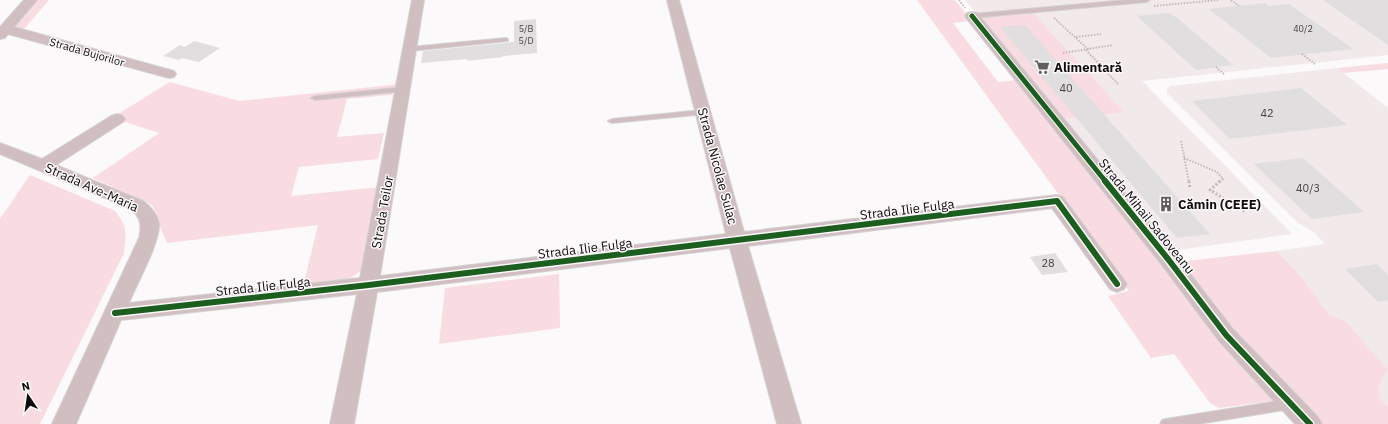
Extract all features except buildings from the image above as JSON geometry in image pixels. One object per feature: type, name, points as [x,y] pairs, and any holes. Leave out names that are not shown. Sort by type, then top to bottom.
[{"type":"street","points":[[3,32],[31,0]]},
{"type":"street","name":"Strada Teilor","points":[[342,424],[369,285],[418,0]]},
{"type":"street","name":"Strada Nicolae Sulac","points":[[673,0],[789,424]]},
{"type":"street","name":"Strada Mihail Sadoveanu","points":[[972,16],[1164,253],[1226,335],[1310,424]]},
{"type":"street","name":"Strada Bujorilor","points":[[3,32],[169,74]]},
{"type":"street","points":[[44,165],[117,119]]},
{"type":"street","name":"Strada Ave-Maria","points":[[0,148],[44,165],[137,205],[144,210],[150,218],[148,238],[64,424]]},
{"type":"street","name":"Strada Ilie Fulga","points":[[115,313],[369,285],[1057,201],[1117,284]]},
{"type":"lane","name":"Strada Mihail Sadoveanu","points":[[972,16],[1147,0]]},
{"type":"lane","points":[[410,49],[506,40]]},
{"type":"lane","points":[[314,98],[403,89]]},
{"type":"lane","points":[[612,121],[703,112]]},
{"type":"lane","points":[[1166,424],[1292,404]]},
{"type":"path","points":[[1231,0],[1239,6]]},
{"type":"path","points":[[1052,15],[1067,31],[1071,32],[1076,37],[1119,85]]},
{"type":"path","points":[[1076,37],[1101,34]]},
{"type":"path","points":[[1063,53],[1113,45]]},
{"type":"path","points":[[1302,54],[1315,64]]},
{"type":"path","points":[[1216,67],[1224,74]]},
{"type":"path","points":[[1181,141],[1190,189]]},
{"type":"path","points":[[1184,158],[1217,172],[1223,179],[1210,190],[1246,212]]},
{"type":"shaded area","points":[[36,0],[49,0],[24,29],[13,26]]},
{"type":"shaded area","points":[[917,0],[955,0],[972,21],[953,23],[998,82],[1019,80],[1279,400],[1219,408],[1210,403],[1174,354],[1151,358],[1108,296],[1129,291]]},
{"type":"shaded area","points":[[965,0],[1388,0],[1388,55],[1142,81],[1292,234],[1171,251],[1064,119],[1124,112],[1029,8],[976,13]]},
{"type":"shaded area","points":[[1029,8],[1124,112],[1064,119],[976,13]]},
{"type":"shaded area","points":[[1388,63],[1388,69],[1343,73],[1337,68]]},
{"type":"shaded area","points":[[1337,68],[1388,108],[1388,407],[1379,397],[1379,385],[1345,321],[1330,316],[1297,272],[1277,251],[1325,244],[1314,232],[1298,223],[1167,93],[1167,89],[1171,86]]},
{"type":"shaded area","points":[[170,82],[239,101],[400,84],[391,95],[347,99],[337,137],[384,133],[378,159],[299,167],[291,196],[380,187],[364,268],[351,278],[343,281],[303,287],[318,225],[167,243],[152,205],[93,178],[159,133],[122,121],[118,114]]},
{"type":"shaded area","points":[[30,175],[115,211],[125,230],[124,253],[40,424],[0,424],[0,219]]},
{"type":"shaded area","points":[[1277,251],[1297,272],[1330,315],[1345,321],[1387,369],[1379,385],[1379,397],[1388,407],[1388,424],[1320,424],[1180,269],[1186,261]]},
{"type":"shaded area","points":[[559,274],[560,328],[439,344],[445,288]]},
{"type":"cycle path","points":[[972,16],[1168,259],[1226,335],[1310,424]]},
{"type":"cycle path","points":[[115,313],[369,285],[1057,201],[1117,284]]},
{"type":"place","name":"Alimentară","points":[[1042,67]]},
{"type":"place","name":"Cămin (CEEE)","points":[[1166,204]]}]
